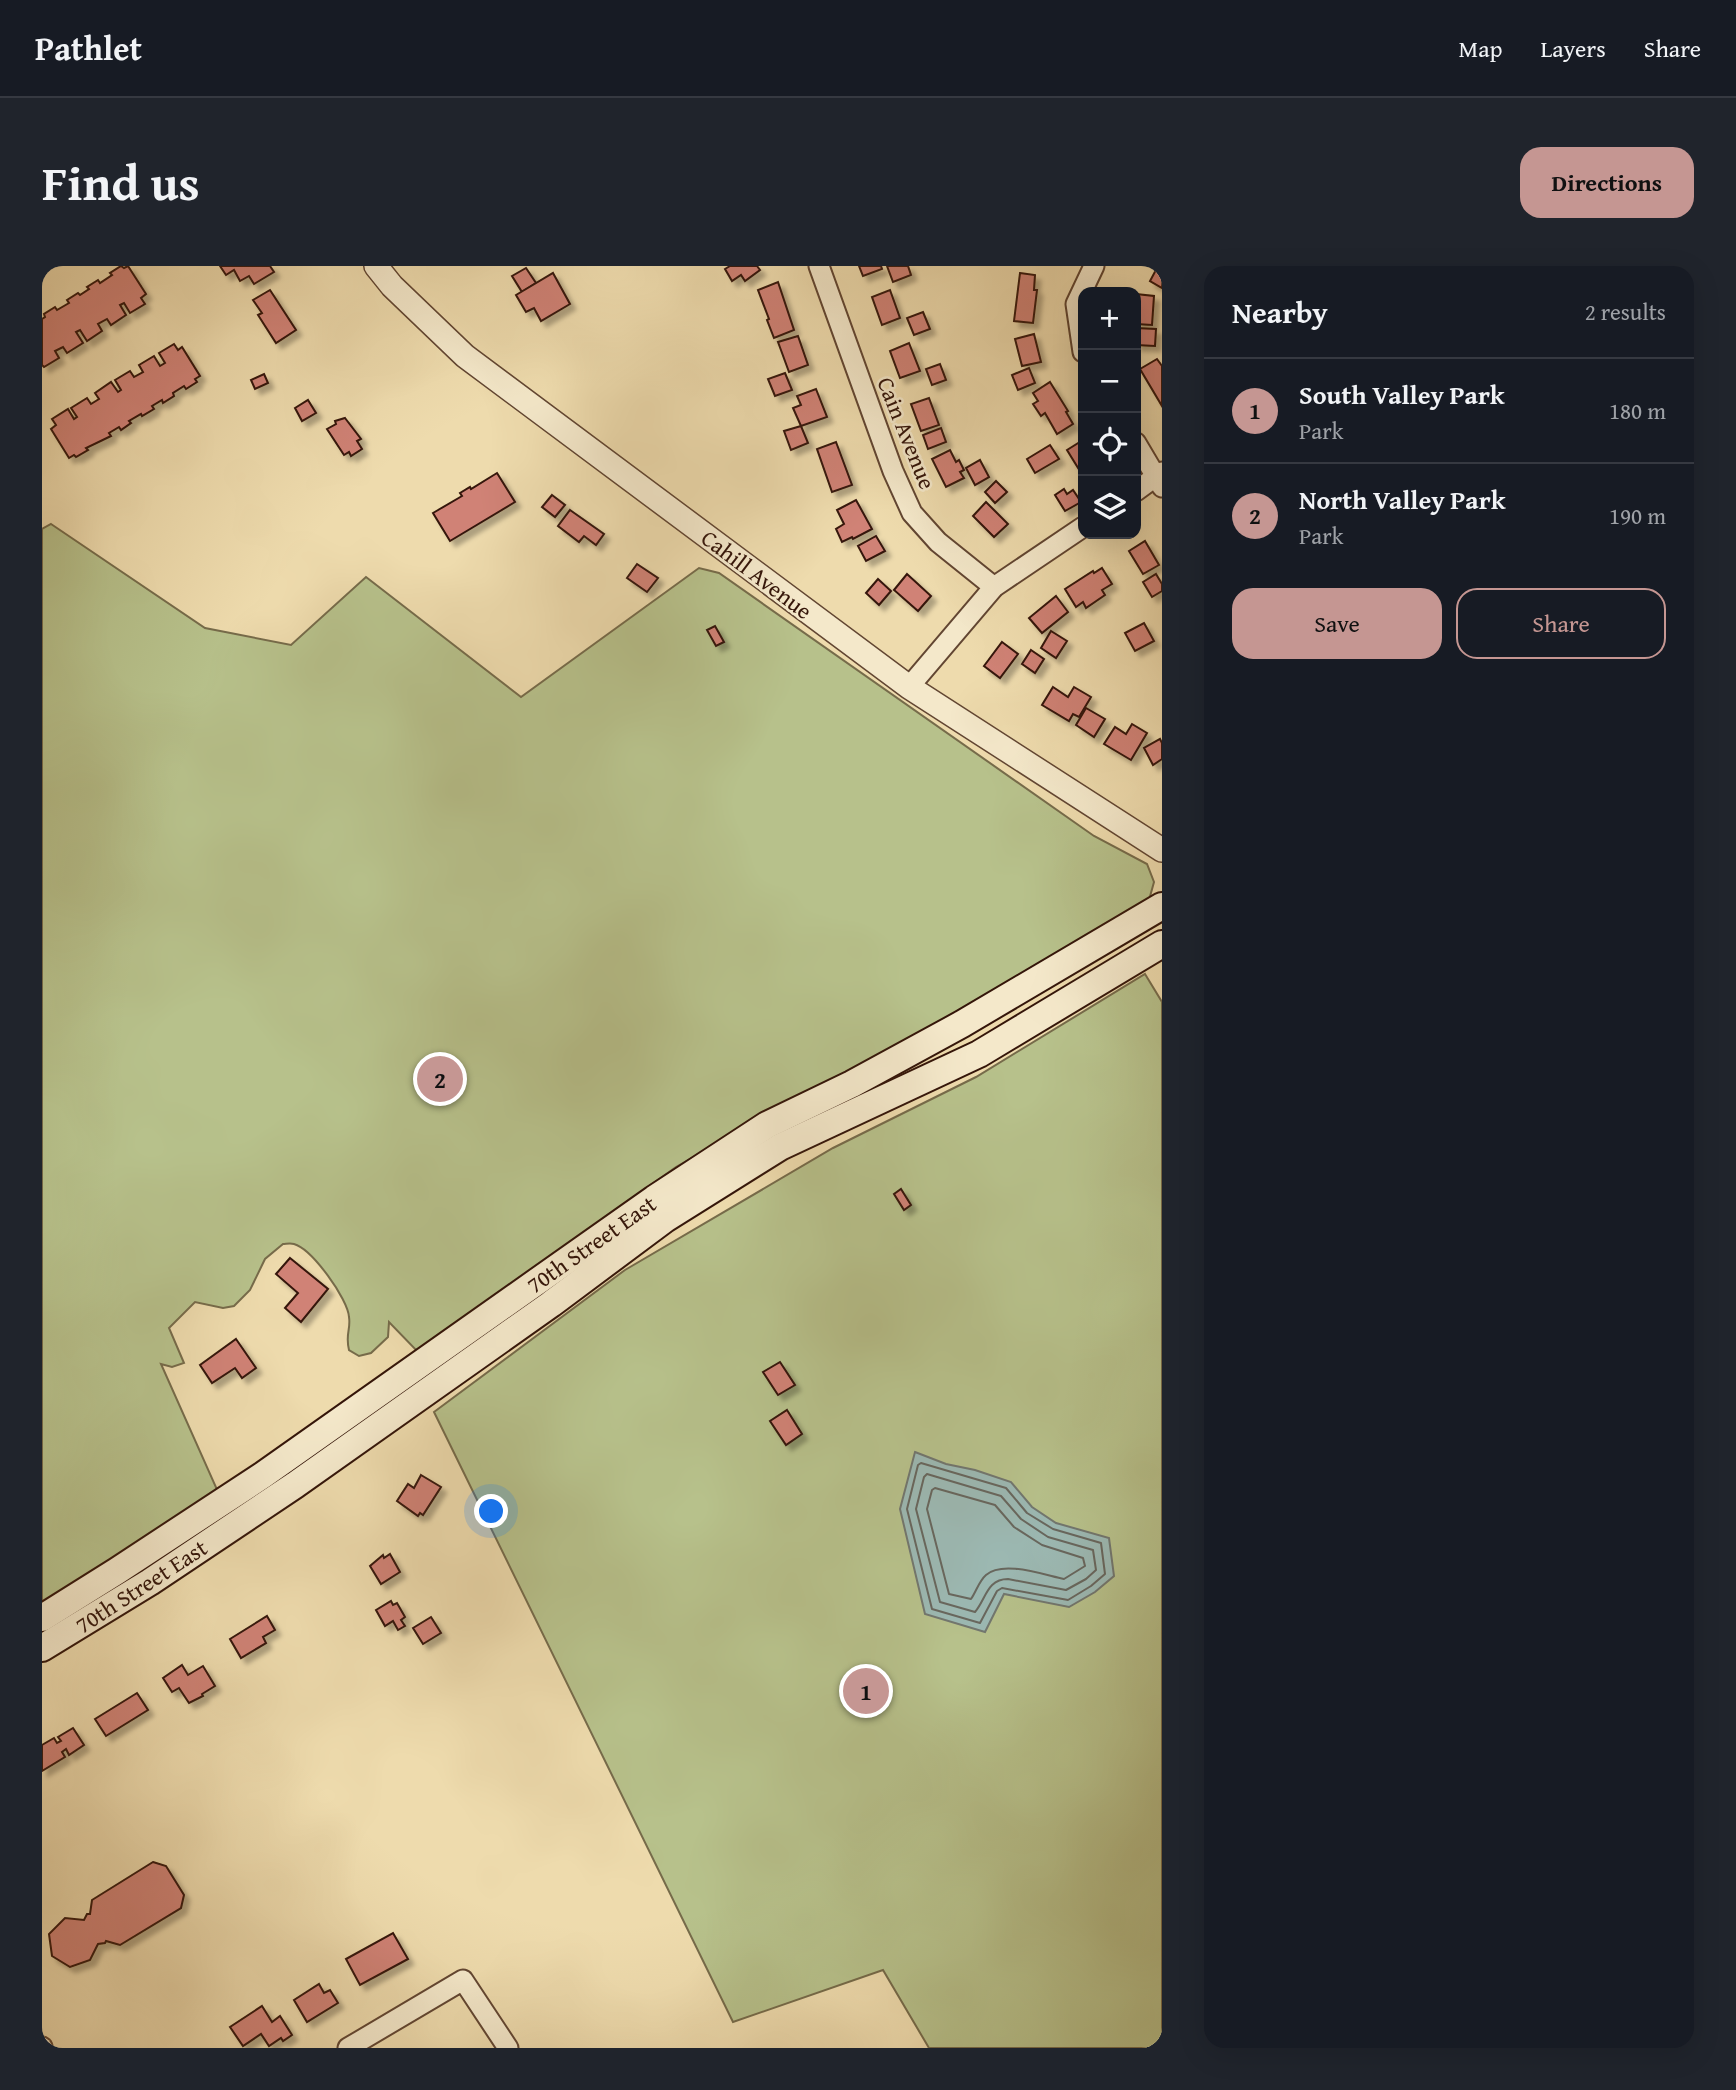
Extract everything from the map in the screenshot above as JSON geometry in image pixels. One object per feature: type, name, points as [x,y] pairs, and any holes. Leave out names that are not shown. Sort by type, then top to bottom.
[{"type":"main road","name":"70th Street East","points":[[42,1618],[263,1475],[654,1199],[767,1125],[852,1084],[962,1024],[1162,906]]},
{"type":"main road","name":"70th Street East","points":[[42,1648],[149,1582],[284,1493],[666,1219],[780,1147],[979,1054],[1162,944]]},
{"type":"street","name":"Cahill Avenue","points":[[376,266],[392,286],[465,356],[909,687],[1162,850]]},
{"type":"street","name":"Cain Avenue","points":[[819,266],[893,471],[912,513],[938,542],[994,587]]},
{"type":"street","points":[[1083,350],[1076,304],[1094,266]]},
{"type":"street","points":[[1141,450],[1160,479],[1141,488]]},
{"type":"street","points":[[909,687],[994,587],[1078,530]]},
{"type":"street","points":[[348,2048],[463,1980],[508,2048]]},
{"type":"green space","points":[[51,524],[205,628],[291,645],[366,577],[521,697],[699,568],[719,573],[1094,836],[1147,864],[1154,882],[1149,900],[925,1034],[750,1125],[676,1167],[417,1351],[389,1322],[388,1337],[371,1353],[359,1356],[349,1350],[349,1317],[336,1287],[310,1255],[294,1244],[283,1244],[265,1259],[250,1290],[234,1306],[223,1308],[195,1302],[169,1328],[184,1363],[172,1367],[161,1364],[219,1494],[42,1604],[42,529]]},
{"type":"green space","points":[[1145,974],[1162,1002],[1162,2048],[929,2048],[883,1970],[733,2022],[434,1412],[625,1270],[833,1148],[976,1077]]},
{"type":"water","points":[[915,1452],[946,1464],[1011,1482],[1032,1507],[1056,1523],[1109,1538],[1114,1576],[1095,1592],[1069,1607],[1004,1594],[985,1632],[925,1614],[900,1509]]},
{"type":"building","points":[[121,266],[128,266],[146,294],[141,298],[145,304],[130,313],[124,303],[120,305],[126,315],[111,325],[107,319],[98,324],[102,331],[87,341],[80,330],[76,332],[83,343],[67,353],[63,347],[55,351],[59,358],[44,367],[44,314],[69,303],[67,300],[78,293],[80,295],[98,280],[100,283]]},
{"type":"building","points":[[220,266],[270,266],[274,272],[254,284],[249,276],[240,281],[234,270],[226,275]]},
{"type":"building","points":[[730,266],[757,266],[760,270],[745,281],[741,275],[732,281],[725,269]]},
{"type":"building","points":[[859,266],[881,266],[882,269],[863,276]]},
{"type":"building","points":[[887,266],[908,266],[911,275],[893,282]]},
{"type":"building","points":[[526,268],[536,283],[522,292],[512,276]]},
{"type":"building","points":[[1157,268],[1162,271],[1162,288],[1150,281]]},
{"type":"building","points":[[553,273],[570,304],[541,321],[534,308],[526,312],[516,295]]},
{"type":"building","points":[[1020,273],[1035,275],[1034,290],[1037,290],[1033,323],[1014,321]]},
{"type":"building","points":[[778,282],[794,330],[774,338],[758,290]]},
{"type":"building","points":[[270,290],[296,330],[276,343],[258,315],[262,313],[253,300]]},
{"type":"building","points":[[890,290],[900,318],[882,325],[872,297]]},
{"type":"building","points":[[1141,295],[1154,296],[1152,325],[1141,324]]},
{"type":"building","points":[[923,312],[930,329],[914,335],[907,318]]},
{"type":"building","points":[[1141,328],[1156,329],[1155,346],[1141,345]]},
{"type":"building","points":[[1034,334],[1041,362],[1022,366],[1015,339]]},
{"type":"building","points":[[798,336],[808,365],[789,372],[778,342]]},
{"type":"building","points":[[909,343],[920,371],[900,378],[890,351]]},
{"type":"building","points":[[174,344],[178,350],[182,347],[200,376],[195,379],[197,382],[186,389],[184,386],[163,403],[162,400],[152,406],[154,409],[129,421],[131,423],[121,430],[119,427],[109,433],[111,436],[86,448],[88,450],[76,457],[74,455],[69,458],[51,429],[56,425],[52,419],[68,409],[74,419],[77,417],[71,408],[87,398],[91,404],[99,399],[95,393],[111,382],[118,392],[121,390],[115,380],[130,371],[134,377],[143,372],[139,365],[154,356],[160,366],[165,363],[159,353]]},
{"type":"building","points":[[1157,359],[1162,366],[1162,406],[1141,371]]},
{"type":"building","points":[[940,364],[946,380],[932,385],[926,369]]},
{"type":"building","points":[[1029,368],[1035,383],[1018,390],[1012,375]]},
{"type":"building","points":[[785,373],[792,390],[775,396],[768,379]]},
{"type":"building","points":[[264,374],[268,383],[255,389],[251,380]]},
{"type":"building","points":[[1050,382],[1073,424],[1057,434],[1045,413],[1041,416],[1033,404],[1038,401],[1033,393]]},
{"type":"building","points":[[816,389],[827,417],[801,426],[793,408],[801,405],[797,396]]},
{"type":"building","points":[[929,398],[939,425],[921,431],[911,404]]},
{"type":"building","points":[[308,400],[316,413],[302,421],[295,408]]},
{"type":"building","points":[[345,418],[361,439],[357,441],[362,449],[351,456],[349,452],[344,455],[327,429],[336,424],[335,421]]},
{"type":"building","points":[[801,426],[808,443],[791,450],[784,431]]},
{"type":"building","points":[[941,428],[946,442],[928,449],[923,435]]},
{"type":"building","points":[[836,442],[852,485],[832,492],[817,449]]},
{"type":"building","points":[[1078,443],[1078,468],[1067,450]]},
{"type":"building","points":[[1050,445],[1059,459],[1035,473],[1027,459]]},
{"type":"building","points":[[950,450],[964,470],[960,472],[964,478],[946,487],[932,459]]},
{"type":"building","points":[[980,460],[989,477],[975,485],[966,468]]},
{"type":"building","points":[[497,473],[515,502],[450,541],[433,513],[462,496],[460,493]]},
{"type":"building","points":[[996,481],[1007,492],[995,503],[985,492]]},
{"type":"building","points":[[1064,489],[1067,494],[1073,490],[1078,498],[1078,504],[1065,511],[1055,495]]},
{"type":"building","points":[[552,495],[565,505],[555,517],[542,507]]},
{"type":"building","points":[[856,500],[872,529],[842,542],[836,529],[844,524],[837,510]]},
{"type":"building","points":[[986,502],[1008,524],[994,537],[973,516]]},
{"type":"building","points":[[570,510],[604,534],[596,545],[584,536],[579,542],[558,526]]},
{"type":"building","points":[[876,536],[885,551],[866,561],[858,546]]},
{"type":"building","points":[[1145,541],[1159,565],[1143,574],[1129,551]]},
{"type":"building","points":[[637,564],[658,578],[647,592],[627,578]]},
{"type":"building","points":[[1102,568],[1112,584],[1102,590],[1105,595],[1086,608],[1083,602],[1076,607],[1065,589]]},
{"type":"building","points":[[907,574],[931,596],[918,611],[894,590]]},
{"type":"building","points":[[1156,574],[1162,584],[1162,591],[1152,597],[1143,582]]},
{"type":"building","points":[[878,579],[891,591],[879,605],[866,593]]},
{"type":"building","points":[[1056,596],[1068,612],[1042,633],[1029,618]]},
{"type":"building","points":[[1144,623],[1154,641],[1135,651],[1125,633]]},
{"type":"building","points":[[715,626],[724,642],[716,646],[707,630]]},
{"type":"building","points":[[1051,631],[1067,641],[1056,658],[1041,648]]},
{"type":"building","points":[[1002,642],[1018,654],[1000,678],[984,666]]},
{"type":"building","points":[[1031,650],[1044,659],[1035,673],[1022,664]]},
{"type":"building","points":[[1053,687],[1068,697],[1074,687],[1091,697],[1079,717],[1073,714],[1069,721],[1042,705]]},
{"type":"building","points":[[1086,708],[1105,719],[1094,737],[1076,725]]},
{"type":"building","points":[[1132,724],[1147,733],[1131,760],[1104,744],[1115,727],[1126,734]]},
{"type":"building","points":[[1160,739],[1162,759],[1153,765],[1144,748]]},
{"type":"building","points":[[901,1189],[911,1205],[904,1210],[894,1194]]},
{"type":"building","points":[[290,1258],[328,1289],[301,1322],[285,1308],[298,1293],[276,1274]]},
{"type":"building","points":[[236,1339],[256,1368],[242,1378],[235,1368],[212,1383],[200,1365]]},
{"type":"building","points":[[780,1362],[795,1385],[778,1395],[763,1372]]},
{"type":"building","points":[[787,1410],[802,1434],[786,1445],[770,1421]]},
{"type":"building","points":[[421,1475],[441,1487],[423,1515],[420,1513],[418,1516],[397,1501],[408,1484],[414,1488]]},
{"type":"building","points":[[390,1554],[400,1572],[381,1584],[370,1566],[383,1555],[384,1558]]},
{"type":"building","points":[[391,1601],[393,1605],[397,1603],[405,1617],[401,1620],[405,1626],[398,1630],[393,1621],[385,1626],[376,1610]]},
{"type":"building","points":[[267,1616],[275,1630],[263,1637],[266,1643],[241,1658],[230,1639]]},
{"type":"building","points":[[431,1617],[441,1633],[423,1644],[413,1628]]},
{"type":"building","points":[[182,1665],[188,1675],[203,1666],[215,1686],[189,1703],[179,1688],[172,1692],[163,1678]]},
{"type":"building","points":[[137,1693],[148,1710],[106,1736],[95,1719]]},
{"type":"building","points":[[73,1728],[84,1745],[69,1755],[66,1749],[62,1752],[65,1757],[42,1771],[42,1745],[54,1738],[57,1743],[61,1741],[58,1737]]},
{"type":"building","points":[[153,1862],[166,1866],[184,1895],[181,1908],[120,1945],[106,1941],[98,1944],[90,1960],[70,1967],[52,1956],[49,1934],[65,1918],[84,1920],[87,1914],[90,1914],[92,1900]]},
{"type":"building","points":[[393,1933],[408,1959],[360,1985],[346,1959]]},
{"type":"building","points":[[319,1984],[324,1993],[330,1990],[338,2003],[307,2022],[294,2000]]},
{"type":"building","points":[[262,2006],[272,2022],[280,2016],[292,2035],[269,2046],[261,2034],[243,2046],[230,2027]]},
{"type":"place","name":"North Valley Park","points":[[440,1079]]},
{"type":"place","name":"South Valley Park","points":[[866,1691]]}]
